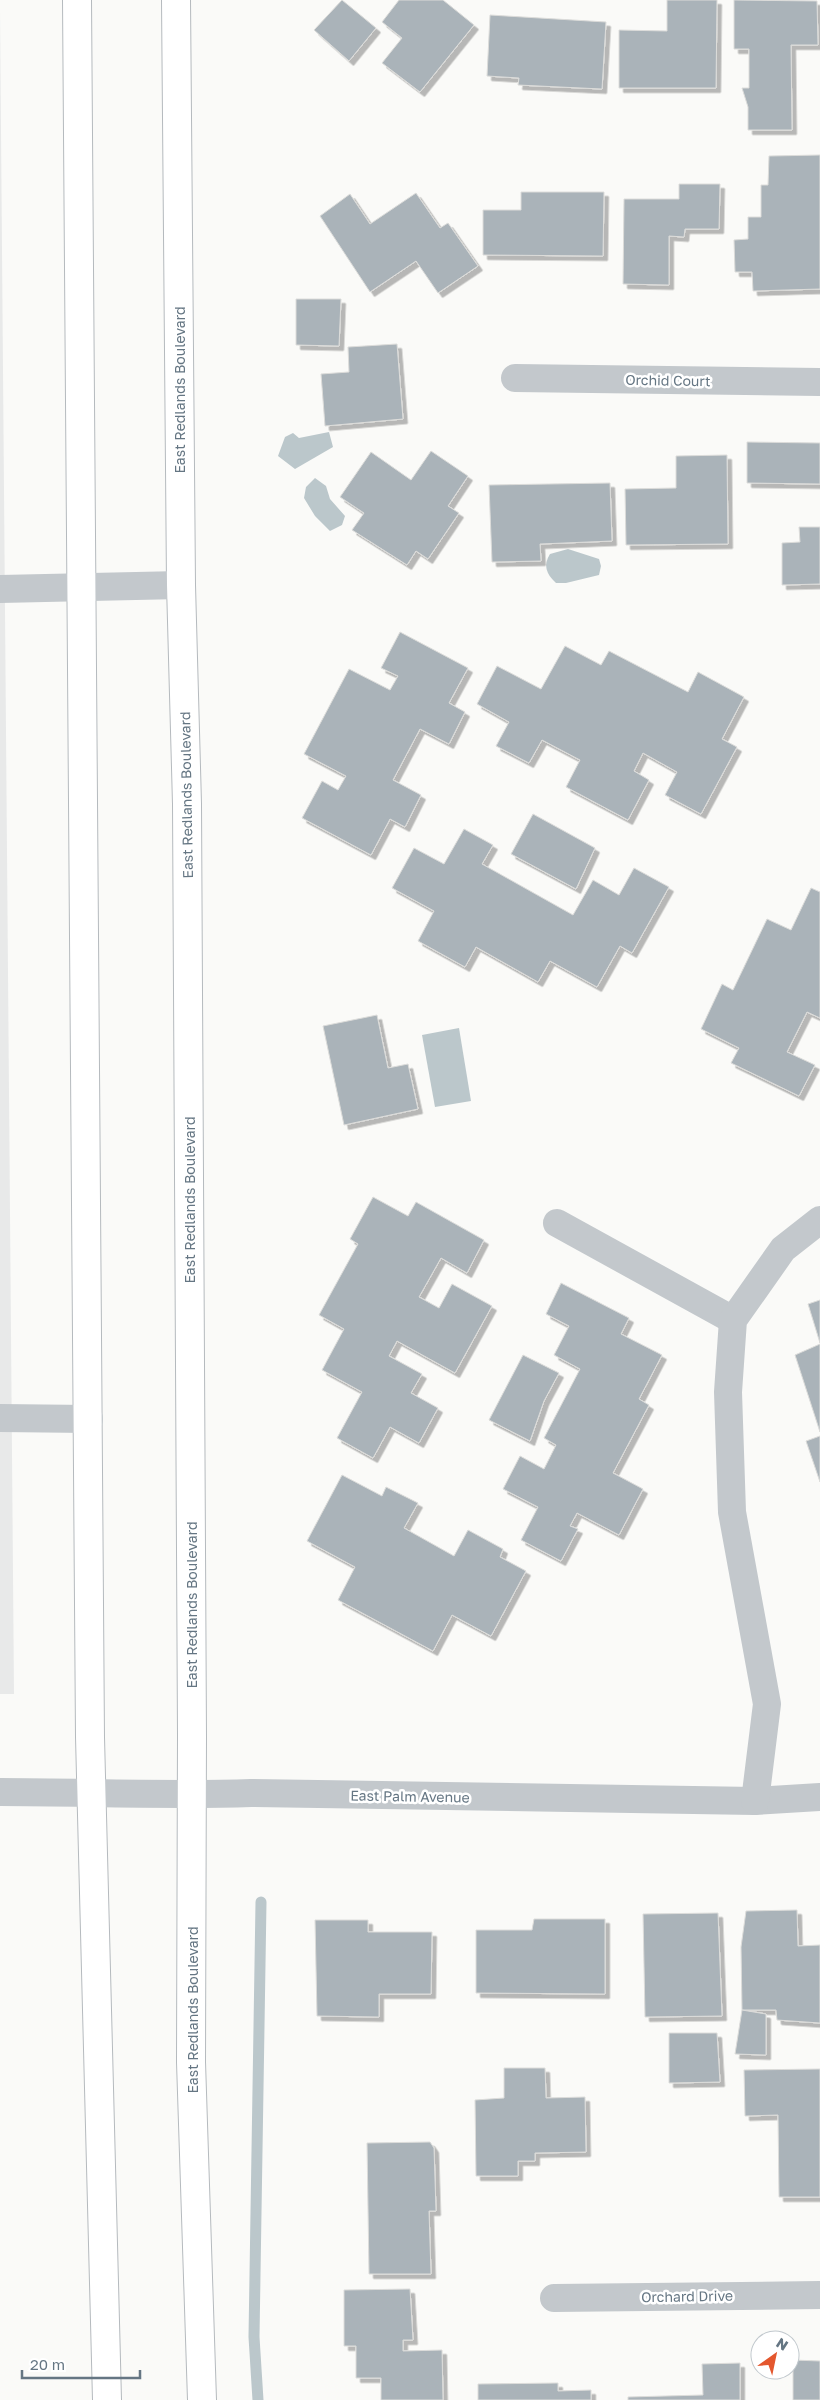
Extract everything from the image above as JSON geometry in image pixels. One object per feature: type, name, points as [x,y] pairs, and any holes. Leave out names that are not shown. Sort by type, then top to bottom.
[{"type":"main road","points":[[77,0],[91,1792],[107,2400]]},
{"type":"main road","name":"East Redlands Boulevard","points":[[176,0],[181,585],[187,814],[192,1795],[191,2062],[202,2400]]},
{"type":"street","name":"Orchid Court","points":[[515,378],[820,382]]},
{"type":"street","points":[[0,589],[181,585]]},
{"type":"street","points":[[755,1801],[766,1704],[732,1512],[728,1392],[733,1320],[783,1249],[820,1220]]},
{"type":"street","points":[[557,1223],[733,1320]]},
{"type":"street","points":[[0,1418],[88,1419]]},
{"type":"street","name":"East Palm Avenue","points":[[0,1792],[192,1795],[251,1793],[755,1801],[820,1798]]},
{"type":"street","name":"Orchard Drive","points":[[554,2298],[820,2294]]},
{"type":"shaded area","points":[[0,9],[14,1694],[0,1694]]},
{"type":"shaded area","points":[[329,432],[333,447],[295,469],[278,456],[285,437],[293,433],[299,438]]},
{"type":"shaded area","points":[[315,478],[326,486],[330,499],[345,516],[342,525],[330,531],[315,516],[304,498],[306,487]]},
{"type":"shaded area","points":[[568,549],[599,559],[601,566],[599,575],[566,583],[556,583],[550,576],[546,566],[548,558],[550,554]]},
{"type":"shaded area","points":[[459,1028],[471,1101],[435,1107],[422,1035]]},
{"type":"building","points":[[342,0],[376,28],[349,61],[314,30]]},
{"type":"building","points":[[399,0],[443,0],[474,25],[420,92],[382,63],[402,38],[382,22]]},
{"type":"building","points":[[667,0],[717,0],[716,88],[619,88],[619,30],[667,31]]},
{"type":"building","points":[[734,0],[817,1],[818,45],[791,45],[792,130],[748,130],[748,107],[742,88],[749,88],[749,49],[734,49]]},
{"type":"building","points":[[490,15],[606,22],[602,89],[518,85],[519,78],[487,76]]},
{"type":"building","points":[[820,155],[820,289],[753,291],[752,272],[735,272],[734,240],[748,239],[748,217],[761,217],[761,185],[768,185],[769,156]]},
{"type":"building","points":[[679,184],[720,184],[719,229],[685,229],[684,237],[669,236],[669,285],[623,284],[624,199],[679,199]]},
{"type":"building","points":[[521,192],[604,192],[603,256],[483,255],[483,210],[521,210]]},
{"type":"building","points":[[416,193],[440,228],[448,223],[478,266],[438,293],[416,261],[370,292],[320,216],[350,194],[370,224]]},
{"type":"building","points":[[296,299],[341,299],[339,346],[296,345]]},
{"type":"building","points":[[397,344],[403,419],[325,426],[321,374],[349,372],[348,347]]},
{"type":"building","points":[[747,442],[820,443],[820,484],[747,483]]},
{"type":"building","points":[[431,451],[468,476],[448,506],[459,513],[428,559],[416,551],[407,565],[352,530],[364,513],[340,497],[371,452],[411,480]]},
{"type":"building","points":[[727,455],[728,544],[626,545],[625,489],[676,488],[676,456]]},
{"type":"building","points":[[610,483],[612,541],[540,544],[541,561],[492,562],[489,485]]},
{"type":"building","points":[[799,527],[820,527],[820,584],[782,585],[782,543],[800,542]]},
{"type":"building","points":[[400,632],[468,668],[449,703],[465,712],[449,744],[420,729],[393,780],[421,795],[405,827],[390,819],[371,855],[302,818],[322,781],[338,790],[346,776],[304,754],[349,669],[390,690],[398,676],[381,668]]},
{"type":"building","points":[[565,646],[601,665],[609,651],[688,692],[698,672],[744,697],[722,739],[737,747],[701,814],[665,795],[677,772],[643,753],[634,771],[649,780],[628,820],[566,787],[580,760],[542,740],[529,763],[496,746],[509,722],[477,704],[497,666],[541,689]]},
{"type":"building","points":[[533,814],[595,848],[576,889],[511,854]]},
{"type":"building","points":[[464,829],[493,845],[482,864],[573,915],[593,880],[619,895],[634,868],[669,887],[632,953],[620,946],[597,987],[550,961],[538,982],[476,947],[465,967],[418,941],[434,911],[392,888],[414,848],[444,864]]},
{"type":"building","points":[[811,888],[820,892],[820,1018],[807,1012],[787,1052],[815,1065],[799,1096],[731,1063],[739,1048],[701,1029],[722,984],[733,990],[767,919],[791,930]]},
{"type":"building","points":[[377,1015],[388,1068],[408,1064],[418,1109],[344,1125],[323,1026]]},
{"type":"building","points":[[373,1197],[408,1216],[416,1202],[484,1240],[467,1273],[441,1258],[419,1297],[439,1308],[452,1284],[492,1306],[455,1373],[397,1341],[389,1356],[422,1374],[411,1393],[438,1408],[419,1443],[390,1427],[373,1458],[337,1438],[362,1392],[322,1370],[344,1329],[319,1315],[358,1244],[350,1239]]},
{"type":"building","points":[[561,1283],[629,1318],[621,1334],[662,1355],[639,1399],[649,1405],[613,1473],[643,1489],[619,1535],[577,1513],[570,1526],[578,1529],[561,1561],[521,1540],[538,1507],[503,1489],[520,1456],[544,1469],[556,1445],[544,1438],[580,1369],[554,1355],[569,1326],[546,1314]]},
{"type":"building","points":[[820,1300],[820,1343],[808,1304]]},
{"type":"building","points":[[820,1344],[820,1432],[795,1355]]},
{"type":"building","points":[[523,1355],[559,1373],[544,1401],[530,1441],[489,1420]]},
{"type":"building","points":[[820,1436],[820,1482],[806,1441]]},
{"type":"building","points":[[342,1475],[382,1496],[386,1487],[418,1503],[404,1528],[454,1556],[468,1530],[503,1549],[500,1557],[526,1571],[491,1636],[452,1615],[433,1651],[338,1600],[355,1567],[307,1541]]},
{"type":"building","points":[[797,1910],[798,1946],[820,1945],[820,2023],[777,2020],[776,2010],[742,2010],[741,1947],[746,1911]]},
{"type":"building","points":[[718,1913],[722,2016],[645,2017],[643,1914]]},
{"type":"building","points":[[534,1919],[605,1919],[605,1994],[476,1993],[476,1930],[532,1930]]},
{"type":"building","points":[[315,1920],[368,1920],[368,1932],[432,1932],[431,1994],[379,1994],[379,2017],[317,2016]]},
{"type":"building","points":[[742,2010],[766,2014],[766,2055],[735,2054]]},
{"type":"building","points":[[669,2033],[717,2033],[720,2082],[669,2083]]},
{"type":"building","points":[[504,2068],[545,2068],[546,2098],[585,2097],[586,2152],[535,2153],[535,2161],[518,2161],[518,2176],[476,2176],[475,2100],[504,2098]]},
{"type":"building","points":[[820,2069],[820,2197],[779,2197],[778,2115],[745,2116],[744,2070]]},
{"type":"building","points":[[430,2142],[434,2148],[436,2211],[429,2211],[431,2274],[369,2274],[367,2143]]},
{"type":"building","points":[[410,2289],[413,2340],[403,2340],[403,2351],[442,2350],[443,2400],[381,2400],[381,2378],[356,2378],[356,2346],[344,2346],[344,2290]]},
{"type":"building","points":[[800,2360],[820,2361],[820,2400],[793,2400],[793,2380],[800,2380]]},
{"type":"building","points":[[740,2363],[740,2400],[628,2400],[628,2397],[703,2395],[702,2364]]},
{"type":"building","points":[[558,2383],[558,2391],[591,2390],[591,2400],[478,2400],[478,2384]]},
{"type":"waterway","points":[[258,2400],[254,2337],[261,1902]]}]
